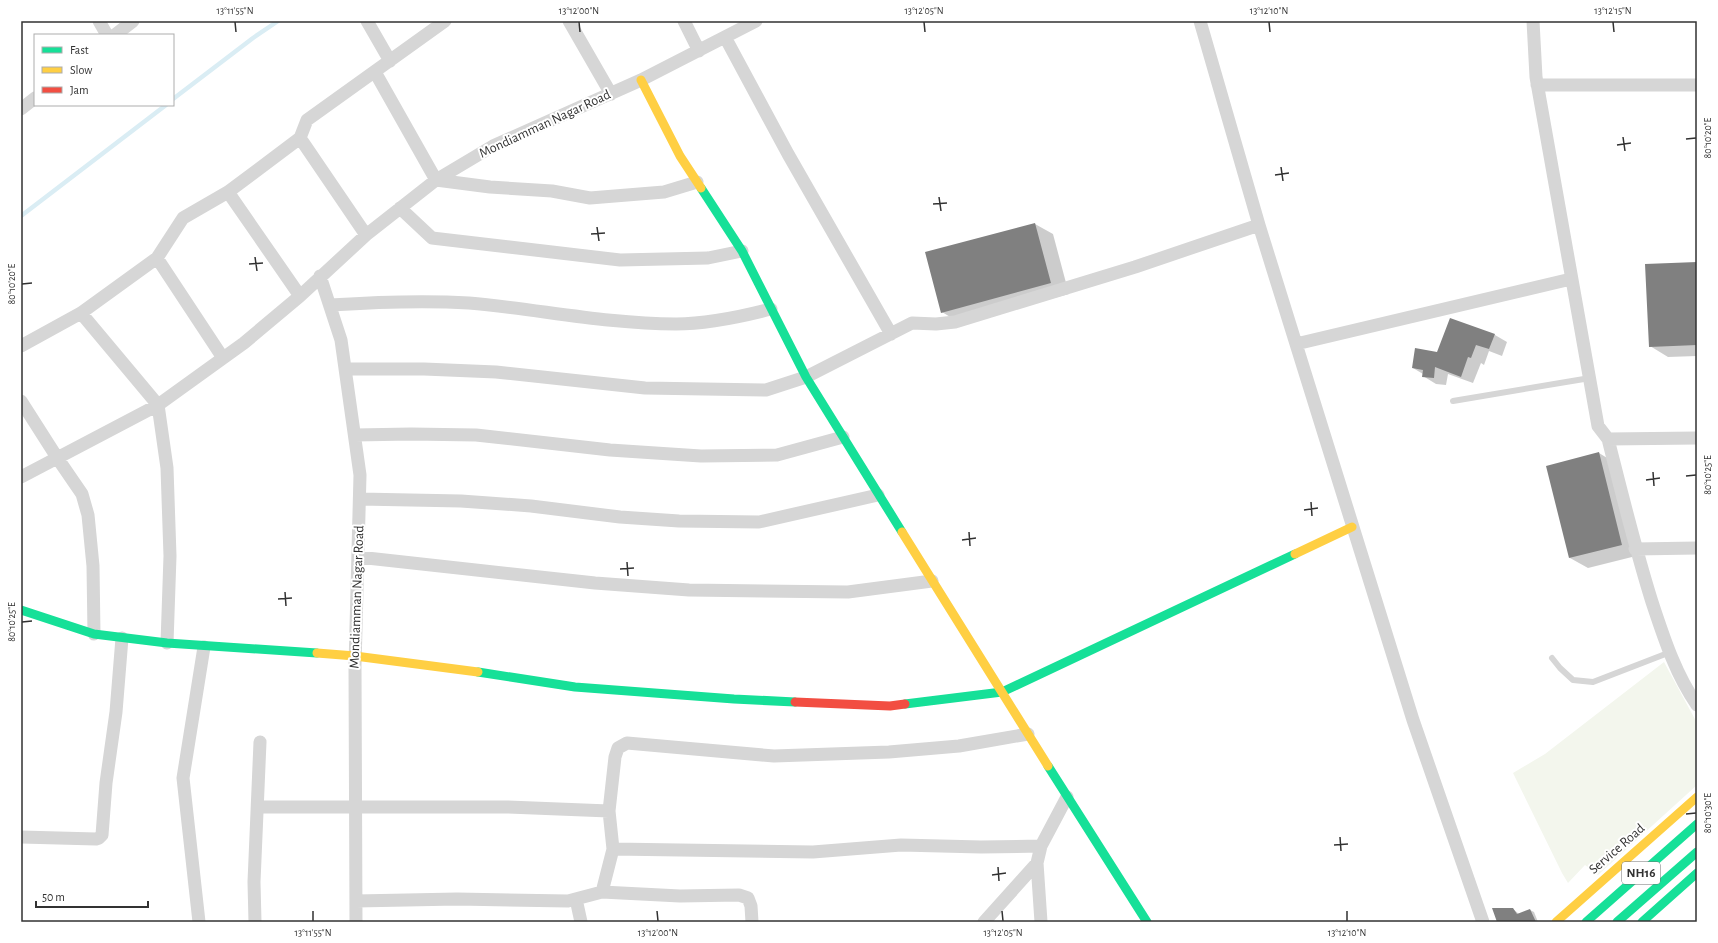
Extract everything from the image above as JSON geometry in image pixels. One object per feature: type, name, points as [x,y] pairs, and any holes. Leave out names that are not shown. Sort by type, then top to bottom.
[{"type":"main road","points":[[641,80],[680,156],[742,251],[806,377],[842,437],[1147,922]]},
{"type":"main road","points":[[21,610],[94,634],[167,643],[204,647],[356,656],[467,670],[575,687],[734,699],[890,706],[1002,692],[1352,527]]},
{"type":"main road","name":"Service Road","points":[[1556,922],[1697,797]]},
{"type":"main road","name":"NH16","points":[[1586,922],[1697,824]]},
{"type":"main road","name":"NH16","points":[[1617,922],[1697,852]]},
{"type":"main road","points":[[1630,910],[1640,922],[1697,873]]},
{"type":"street","points":[[99,21],[106,34]]},
{"type":"street","points":[[116,34],[132,21]]},
{"type":"street","points":[[367,21],[390,61]]},
{"type":"street","points":[[21,346],[81,313],[157,258],[183,218],[228,192],[300,138],[307,120],[445,21]]},
{"type":"street","points":[[569,21],[611,94]]},
{"type":"street","points":[[684,21],[699,51]]},
{"type":"street","name":"Mondiamman Nagar Road","points":[[21,477],[58,459],[158,405],[244,343],[300,296],[320,276],[366,236],[436,180],[493,146],[641,80],[756,21]]},
{"type":"street","points":[[1200,21],[1259,224],[1352,527],[1413,720],[1483,922]]},
{"type":"street","points":[[1533,21],[1537,85],[1598,426],[1608,439],[1635,549],[1668,653],[1697,705]]},
{"type":"street","points":[[725,37],[788,154],[891,334]]},
{"type":"street","points":[[375,72],[436,180],[490,187],[552,191],[590,198],[664,192],[697,182]]},
{"type":"street","points":[[1537,85],[1697,85]]},
{"type":"street","points":[[21,109],[34,99]]},
{"type":"street","points":[[300,138],[366,236]]},
{"type":"street","points":[[228,192],[300,296]]},
{"type":"street","points":[[400,208],[432,238],[620,260],[708,258],[742,251]]},
{"type":"street","points":[[346,369],[424,369],[496,372],[645,388],[766,390],[806,377],[912,323],[936,324],[955,322],[1135,267],[1259,224]]},
{"type":"street","points":[[157,258],[223,358]]},
{"type":"street","name":"Mondiamman Nagar Road","points":[[320,276],[342,340],[360,475],[356,656],[356,922]]},
{"type":"street","points":[[1296,344],[1571,279]]},
{"type":"street","points":[[330,305],[394,301],[468,303],[614,321],[677,324],[725,320],[771,310]]},
{"type":"street","points":[[81,313],[158,405],[167,468],[170,556],[167,643]]},
{"type":"street","points":[[21,401],[82,494],[88,515],[93,566],[94,634]]},
{"type":"street","points":[[355,435],[476,435],[610,450],[701,456],[777,455],[842,437]]},
{"type":"street","points":[[1608,439],[1697,438]]},
{"type":"street","points":[[360,499],[461,501],[531,506],[620,517],[679,521],[760,522],[878,495]]},
{"type":"street","points":[[1635,549],[1697,548]]},
{"type":"street","points":[[358,557],[595,583],[689,590],[848,592],[932,581]]},
{"type":"street","points":[[21,837],[96,840],[102,835],[106,783],[116,712],[122,638]]},
{"type":"street","points":[[199,922],[183,778],[204,647]]},
{"type":"street","points":[[602,892],[613,849],[609,811],[616,757],[618,748],[627,743],[774,756],[889,752],[959,746],[1028,734]]},
{"type":"street","points":[[255,922],[254,882],[260,742]]},
{"type":"street","points":[[1041,922],[1037,863],[1041,846],[1067,797]]},
{"type":"street","points":[[258,807],[508,807],[609,811]]},
{"type":"street","points":[[613,849],[813,852],[901,845],[981,847],[1041,846]]},
{"type":"street","points":[[984,922],[1037,863]]},
{"type":"street","points":[[356,901],[457,899],[568,901],[602,892],[680,896],[739,895],[748,898],[751,906],[752,922]]},
{"type":"street","points":[[576,899],[581,922]]},
{"type":"lane","points":[[1453,401],[1590,378]]},
{"type":"lane","points":[[1552,658],[1573,680],[1593,682],[1668,653]]},
{"type":"shaded area","points":[[1664,662],[1697,723],[1697,785],[1598,875],[1585,865],[1568,883],[1513,773],[1545,754]]},
{"type":"building","points":[[1035,223],[1051,283],[941,313],[925,252]]},
{"type":"building","points":[[1697,262],[1697,345],[1649,347],[1645,264]]},
{"type":"building","points":[[1450,318],[1495,334],[1489,349],[1476,345],[1471,358],[1468,357],[1461,377],[1435,367],[1434,378],[1422,377],[1423,370],[1412,368],[1415,348],[1437,352]]},
{"type":"building","points":[[1599,452],[1622,545],[1569,558],[1546,466]]},
{"type":"building","points":[[1492,908],[1513,908],[1517,914],[1530,909],[1536,922],[1497,922]]},
{"type":"waterway","points":[[174,98],[253,38],[278,21]]},
{"type":"waterway","points":[[21,216],[165,106]]},
{"type":"traffic: fast","points":[[701,188],[742,251],[806,377],[902,532]]},
{"type":"traffic: fast","points":[[905,704],[1002,692],[1295,554]]},
{"type":"traffic: fast","points":[[21,610],[94,634],[167,643],[317,653]]},
{"type":"traffic: fast","points":[[478,672],[575,687],[795,702]]},
{"type":"traffic: fast","points":[[1048,766],[1147,922]]},
{"type":"traffic: fast","points":[[1586,922],[1697,824]]},
{"type":"traffic: fast","points":[[1617,922],[1697,852]]},
{"type":"traffic: fast","points":[[1642,922],[1697,873]]},
{"type":"traffic: slow","points":[[641,80],[680,156],[701,188]]},
{"type":"traffic: slow","points":[[1295,554],[1352,527]]},
{"type":"traffic: slow","points":[[902,532],[1048,766]]},
{"type":"traffic: slow","points":[[317,653],[355,656],[478,672]]},
{"type":"traffic: slow","points":[[1556,922],[1697,797]]},
{"type":"traffic: jam","points":[[795,702],[890,706],[905,704]]}]
